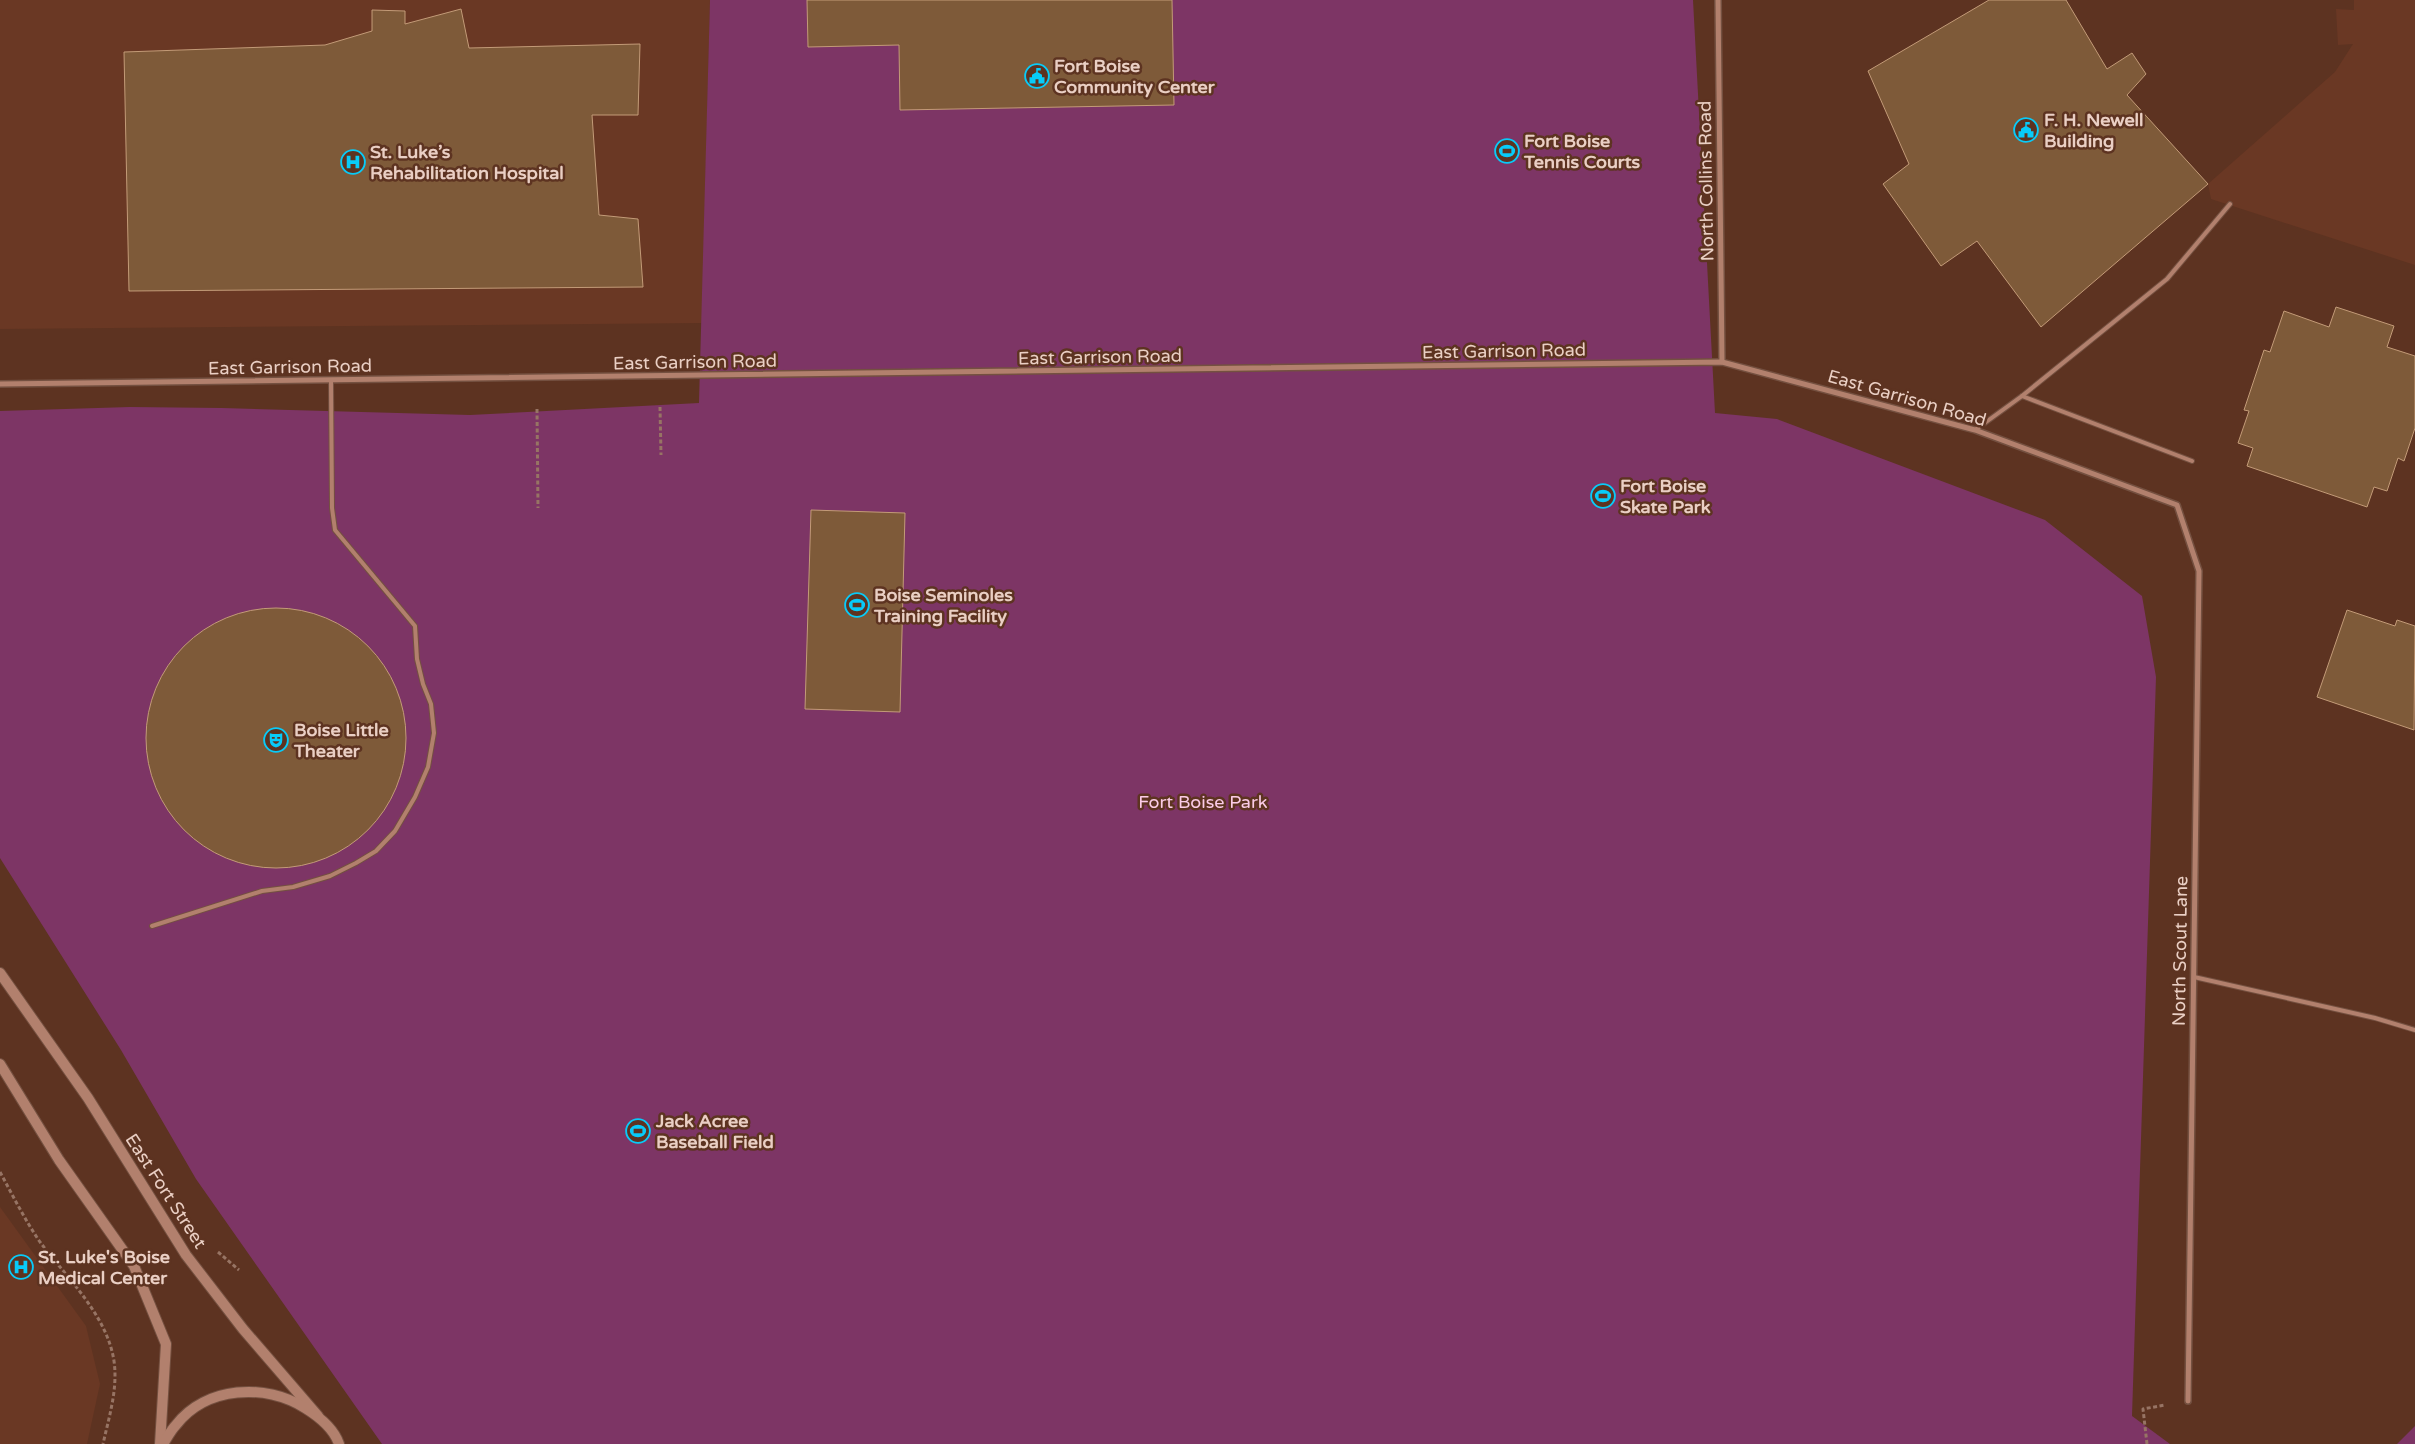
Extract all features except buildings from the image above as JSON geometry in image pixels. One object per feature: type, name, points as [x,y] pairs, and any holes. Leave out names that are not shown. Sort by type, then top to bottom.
[{"type":"main road","name":"East Fort Street","points":[[0,973],[88,1098],[186,1255],[243,1328],[318,1416],[339,1444]]},
{"type":"main road","points":[[0,1064],[59,1160],[134,1266],[166,1344],[161,1444]]},
{"type":"main road","points":[[161,1444],[176,1423],[201,1404],[230,1393],[261,1391],[292,1399],[318,1416]]},
{"type":"street","name":"North Collins Road","points":[[1718,0],[1722,362]]},
{"type":"street","name":"East Garrison Road","points":[[0,384],[1722,362],[1975,430],[2177,505]]},
{"type":"street","name":"North Scout Lane","points":[[2177,505],[2199,571],[2188,1401]]},
{"type":"lane","points":[[1975,430],[2022,396],[2167,279],[2230,204]]},
{"type":"lane","points":[[152,926],[262,891],[293,887],[330,876],[356,863],[376,851],[395,831],[415,797],[428,767],[434,733],[431,704],[423,684],[417,659],[415,626],[334,530],[332,508],[331,380]]},
{"type":"lane","points":[[2022,396],[2192,461]]},
{"type":"lane","points":[[2194,977],[2375,1018],[2415,1030]]},
{"type":"path","points":[[660,407],[661,455]]},
{"type":"path","points":[[537,409],[538,508]]},
{"type":"path","points":[[0,1172],[39,1240],[92,1309],[110,1343],[114,1362],[114,1398],[103,1444]]},
{"type":"path","points":[[2147,1444],[2143,1409],[2188,1401]]},
{"type":"shaded area","name":"St. Luke’s Rehabilitation Hospital","points":[[0,0],[710,0],[702,323],[0,329]]},
{"type":"shaded area","points":[[2354,0],[2415,0],[2415,265],[2211,199],[2208,184],[2335,72],[2353,44],[2338,45],[2336,9],[2354,10]]},
{"type":"shaded area","name":"St. Luke's Boise Medical Center","points":[[0,1207],[86,1326],[100,1384],[87,1444],[0,1444]]},
{"type":"green space","name":"Fort Boise Park","points":[[710,0],[1693,0],[1715,413],[1777,419],[2045,520],[2142,596],[2156,677],[2132,1416],[2170,1444],[382,1444],[196,1179],[121,1050],[0,858],[0,411],[130,407],[470,415],[699,403]]},
{"type":"green space","points":[[2415,1426],[2415,1444],[2397,1444]]},
{"type":"place","name":"Fort Boise Community Center","points":[[1037,76]]},
{"type":"place","name":"F. H. Newell Building","points":[[2026,130]]},
{"type":"place","name":"Fort Boise Tennis Courts","points":[[1507,151]]},
{"type":"place","name":"St. Luke’s Rehabilitation Hospital","points":[[353,162]]},
{"type":"place","name":"Fort Boise Skate Park","points":[[1603,496]]},
{"type":"place","name":"Boise Seminoles Training Facility","points":[[857,605]]},
{"type":"place","name":"Boise Little Theater","points":[[276,740]]},
{"type":"place","name":"Jack Acree Baseball Field","points":[[638,1131]]},
{"type":"place","name":"St. Luke's Boise Medical Center","points":[[21,1267]]}]
